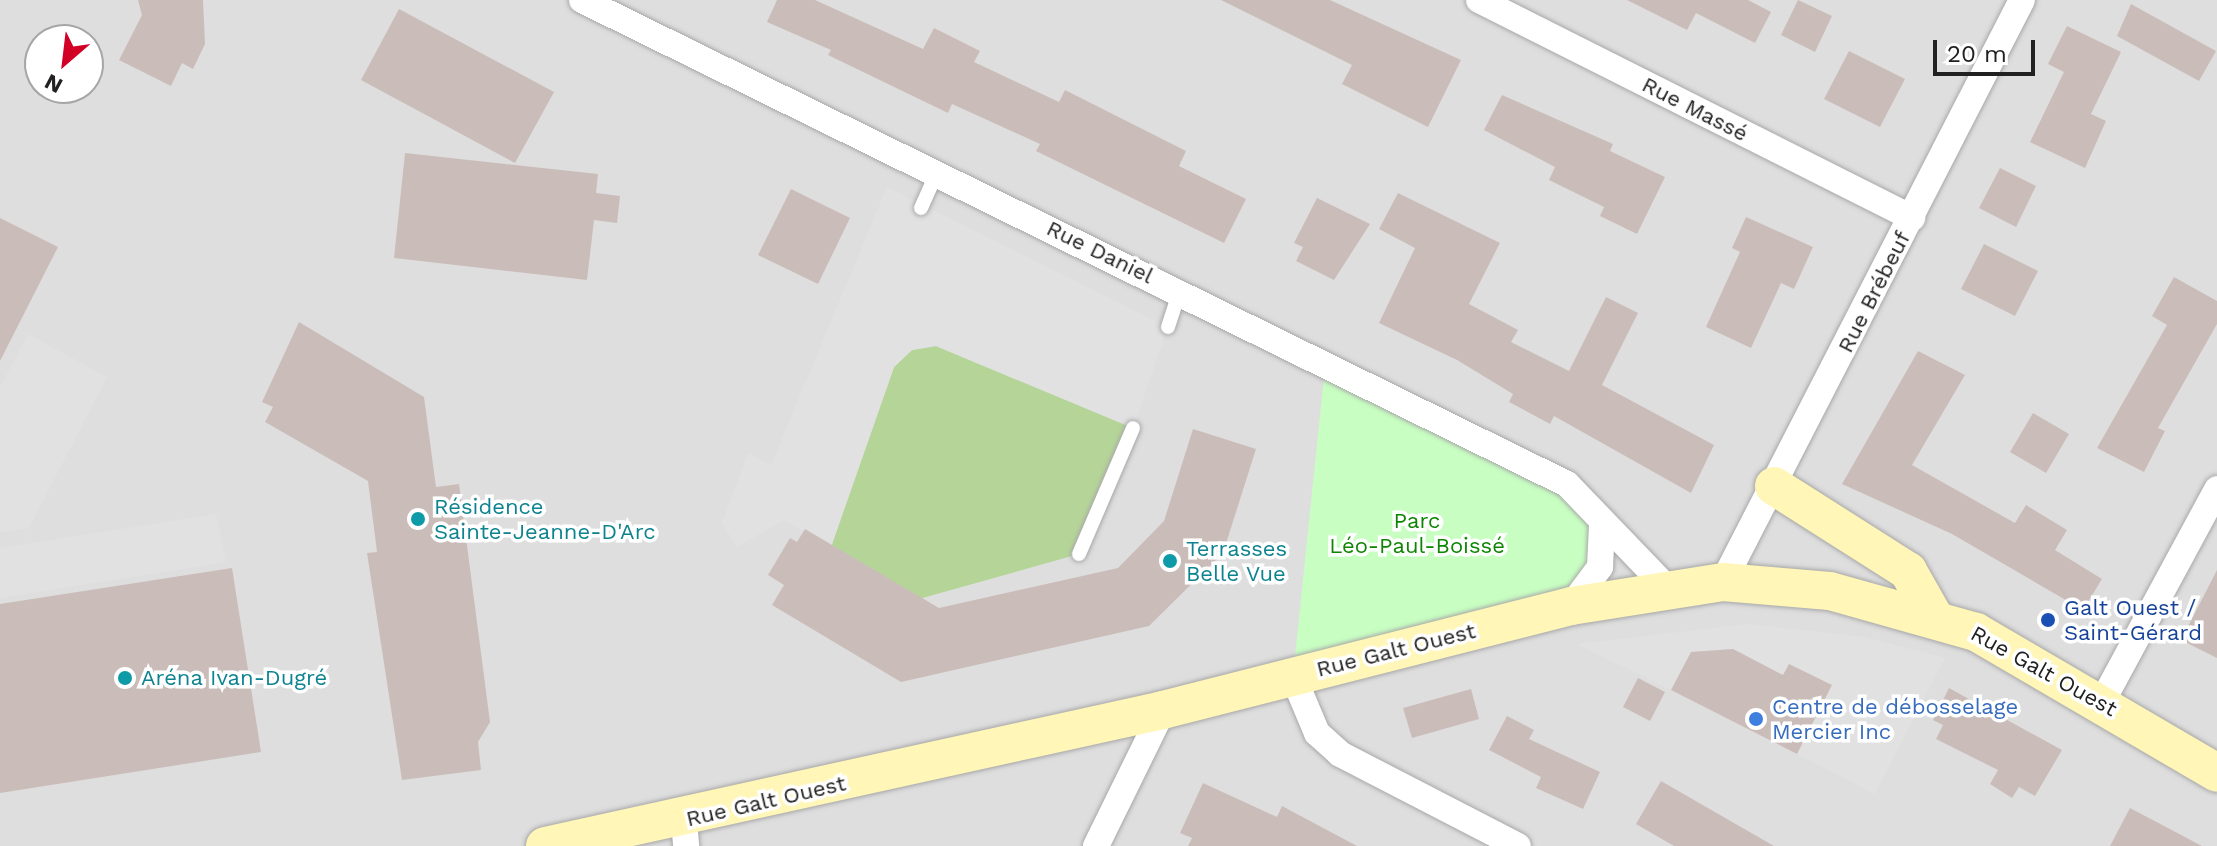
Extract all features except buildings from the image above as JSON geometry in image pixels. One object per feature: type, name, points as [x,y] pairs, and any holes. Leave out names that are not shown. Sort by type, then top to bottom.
[{"type":"main road","points":[[1774,486],[1908,571],[1934,617]]},
{"type":"main road","name":"Rue Galt Ouest","points":[[545,846],[685,833],[1571,606],[1667,588],[1723,582],[1830,591],[1934,617],[2102,702],[2217,773]]},
{"type":"street","name":"Rue Daniel","points":[[582,0],[1180,291],[1567,484],[1602,525],[1667,588]]},
{"type":"street","name":"Rue Massé","points":[[1479,0],[1912,218]]},
{"type":"street","name":"Rue Brébeuf","points":[[1723,582],[2022,0]]},
{"type":"street","points":[[2102,702],[2217,489]]},
{"type":"street","points":[[1571,606],[1600,567],[1602,525]]},
{"type":"street","points":[[1293,676],[1317,733],[1340,754],[1518,846]]},
{"type":"street","points":[[1096,846],[1163,710]]},
{"type":"lane","points":[[921,208],[936,174]]},
{"type":"lane","points":[[1168,327],[1180,291]]},
{"type":"lane","points":[[1079,554],[1133,428]]},
{"type":"shaded area","points":[[0,0],[2217,0],[2217,846],[0,846]]},
{"type":"shaded area","points":[[887,187],[1168,327],[1133,428],[936,346],[912,350],[894,367],[831,547],[784,520],[737,547],[722,523],[748,453],[771,465]]},
{"type":"shaded area","points":[[28,334],[107,377],[29,528],[0,533],[0,387]]},
{"type":"shaded area","points":[[216,514],[226,562],[0,598],[0,548]]},
{"type":"shaded area","points":[[1747,624],[1865,637],[1945,658],[1875,794],[1797,754],[1831,685],[1789,664],[1783,675],[1733,649],[1691,652],[1671,690],[1577,644]]},
{"type":"green space","points":[[936,346],[1133,428],[1079,554],[919,599],[831,547],[894,367],[912,350]]},
{"type":"green space","name":"Parc Léo-Paul-Boissé","points":[[1325,367],[1567,484],[1602,525],[1571,606],[1293,676]]},
{"type":"place","name":"Résidence Sainte-Jeanne-D'Arc","points":[[418,519]]},
{"type":"place","name":"Terrasses Belle Vue","points":[[1170,561]]},
{"type":"place","name":"Galt Ouest / Saint-Gérard","points":[[2048,620]]},
{"type":"place","name":"Aréna Ivan-Dugré","points":[[125,678]]},
{"type":"place","name":"Centre de débosselage Mercier Inc","points":[[1756,719]]}]
